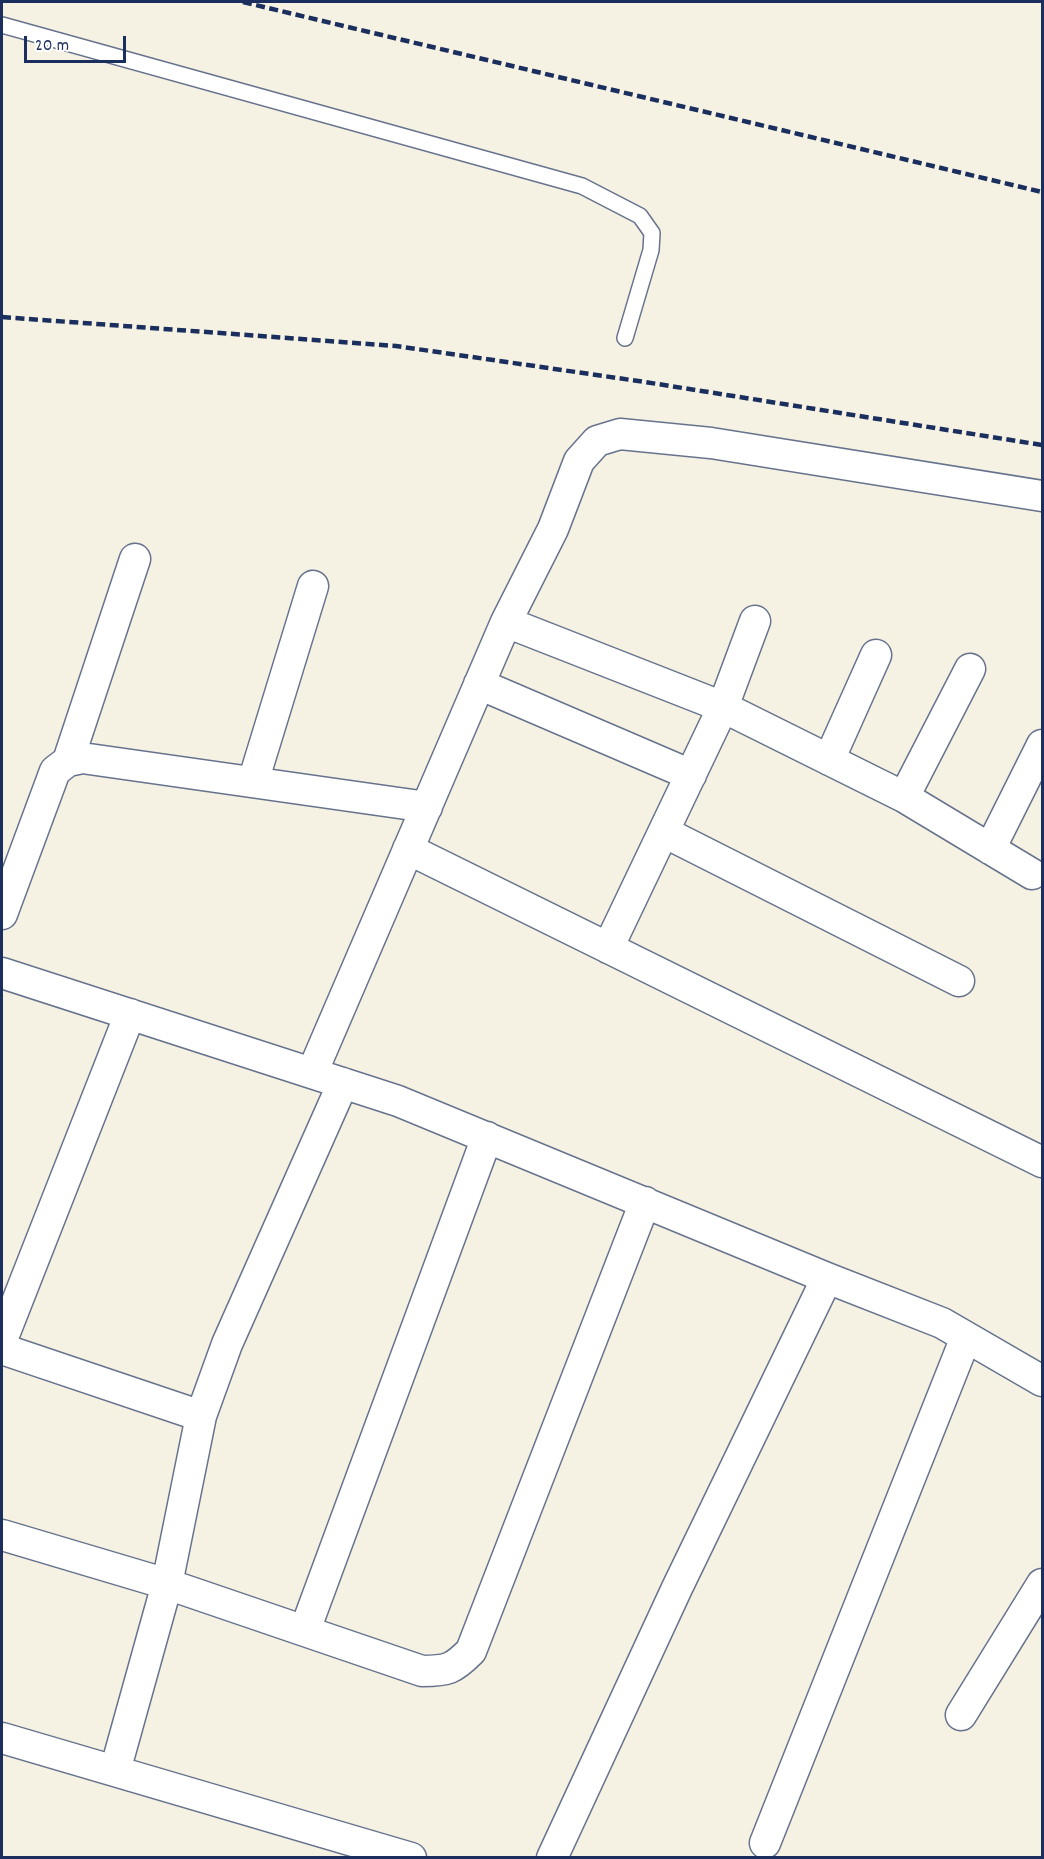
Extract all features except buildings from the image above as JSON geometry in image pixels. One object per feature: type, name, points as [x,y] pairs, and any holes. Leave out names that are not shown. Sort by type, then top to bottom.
[{"type":"street","points":[[312,1073],[506,622],[553,529],[579,461],[597,441],[620,434],[711,443],[1042,496]]},
{"type":"street","points":[[68,762],[135,559]]},
{"type":"street","points":[[253,782],[313,586]]},
{"type":"street","points":[[608,948],[723,707],[755,621]]},
{"type":"street","points":[[506,622],[723,707],[904,797],[1032,874]]},
{"type":"street","points":[[829,760],[876,655]]},
{"type":"street","points":[[904,797],[970,669]]},
{"type":"street","points":[[479,684],[691,776]]},
{"type":"street","points":[[990,849],[1042,745]]},
{"type":"street","points":[[2,914],[55,771],[68,762],[82,758],[427,807]]},
{"type":"street","points":[[664,832],[959,981]]},
{"type":"street","points":[[408,849],[1042,1162]]},
{"type":"street","points":[[2,972],[398,1101],[942,1323],[1042,1381]]},
{"type":"street","points":[[2,1340],[130,1014]]},
{"type":"street","points":[[115,1771],[167,1584],[201,1416],[227,1344],[343,1083]]},
{"type":"street","points":[[305,1630],[487,1137]]},
{"type":"street","points":[[2,1535],[167,1584],[422,1671],[444,1671],[458,1663],[471,1651],[645,1202]]},
{"type":"street","points":[[552,1857],[682,1577],[827,1278]]},
{"type":"street","points":[[765,1843],[966,1337]]},
{"type":"street","points":[[2,1349],[201,1416]]},
{"type":"street","points":[[961,1715],[1042,1584]]},
{"type":"street","points":[[2,1738],[407,1857]]},
{"type":"lane","points":[[2,25],[582,186],[640,216],[652,233],[651,250],[625,338]]},
{"type":"railway","points":[[243,2],[1042,192]]},
{"type":"railway","points":[[2,317],[396,346],[645,382],[1042,445]]}]
